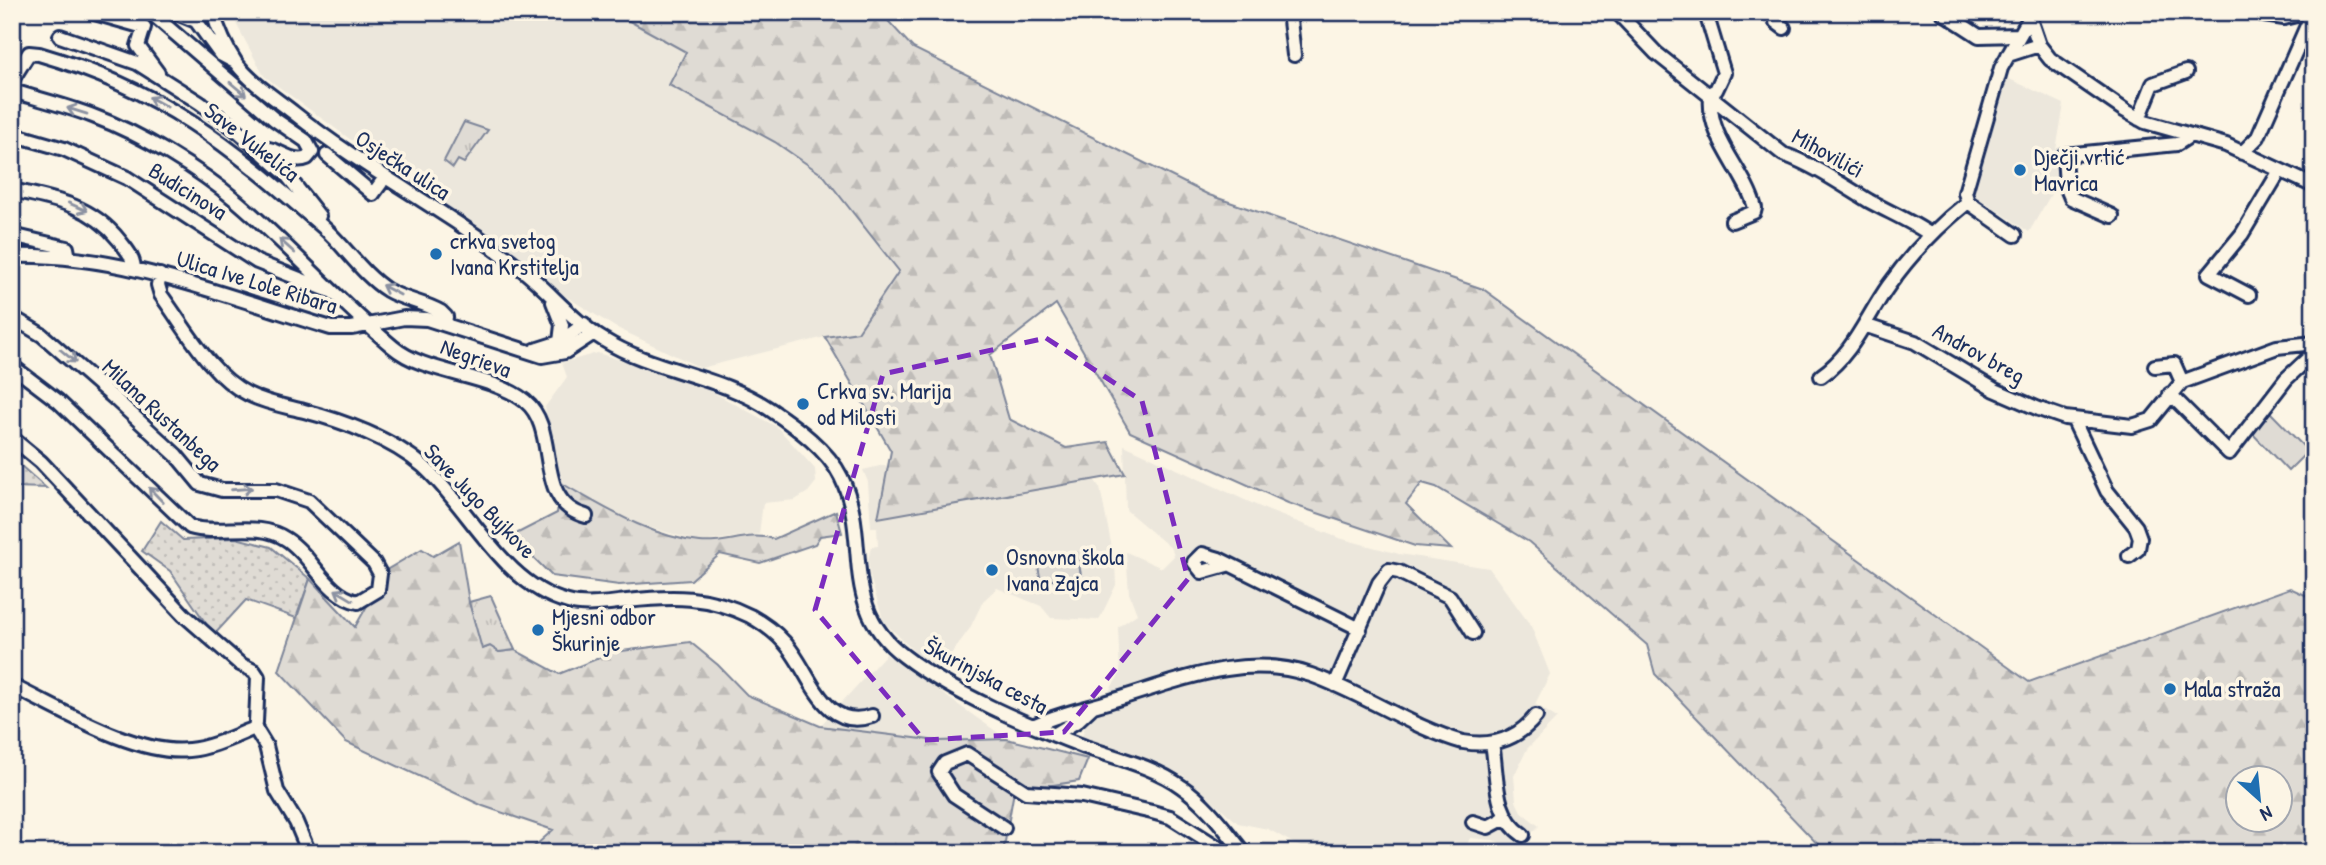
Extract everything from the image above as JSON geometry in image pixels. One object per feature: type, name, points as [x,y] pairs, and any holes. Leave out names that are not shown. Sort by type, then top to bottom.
[{"type":"street","points":[[91,12],[144,27],[138,46],[164,82]]},
{"type":"street","points":[[150,12],[274,119],[306,141],[312,152],[307,158],[298,161],[270,148],[259,149]]},
{"type":"street","points":[[174,12],[198,24],[220,54],[236,62]]},
{"type":"street","points":[[1289,12],[1294,55]]},
{"type":"street","name":"Mihovilići","points":[[1617,12],[1630,30],[1783,154],[1804,161],[1873,203],[1909,218],[1931,235]]},
{"type":"street","points":[[1776,12],[1776,22],[1784,29]]},
{"type":"street","points":[[1942,12],[1979,36],[1993,38],[2019,34]]},
{"type":"street","points":[[2264,15],[2284,18],[2311,12]]},
{"type":"street","points":[[2242,153],[2258,137],[2311,12]]},
{"type":"street","points":[[2015,235],[1968,202],[1965,193],[2007,55],[2032,15]]},
{"type":"street","points":[[2032,15],[2039,45],[2050,59],[2139,119],[2216,141],[2314,186]]},
{"type":"street","points":[[198,24],[213,16]]},
{"type":"street","name":"Osječka ulica","points":[[213,16],[236,62],[249,77],[332,144],[519,267],[594,333]]},
{"type":"street","points":[[1708,20],[1724,73],[1716,90],[1710,95],[1712,117],[1755,208],[1754,212],[1732,221]]},
{"type":"street","points":[[60,36],[137,63],[200,103],[286,174],[324,223],[325,229]]},
{"type":"street","points":[[2007,55],[2039,45]]},
{"type":"street","name":"Save Vukelića","points":[[12,80],[17,60],[30,53],[118,80],[199,125],[252,164],[325,229],[388,291],[441,312],[446,317],[445,323]]},
{"type":"street","points":[[2139,119],[2153,84],[2186,72]]},
{"type":"street","points":[[12,91],[95,117],[197,172],[237,201],[370,325]]},
{"type":"street","name":"Budicinova","points":[[12,134],[64,149],[127,178],[257,262],[336,294]]},
{"type":"street","points":[[2112,216],[2071,198],[2066,186],[2064,155],[2177,144],[2190,135]]},
{"type":"street","points":[[327,155],[350,168],[373,194],[381,183]]},
{"type":"street","points":[[2249,296],[2210,278],[2209,274],[2242,234],[2279,172]]},
{"type":"street","points":[[12,190],[60,200],[90,212],[124,246],[132,257],[134,268]]},
{"type":"street","points":[[1821,376],[1837,365],[1852,348],[1891,281],[1931,235],[1968,202]]},
{"type":"street","points":[[12,235],[57,244],[66,248],[69,258]]},
{"type":"street","name":"Ulica Ive Lole Ribara","points":[[12,256],[69,258],[134,268],[331,328],[370,325],[413,317],[445,323],[553,356],[575,347],[594,333]]},
{"type":"street","name":"Save Jugo Bujkove","points":[[160,275],[158,285],[161,295],[201,351],[228,381],[272,404],[305,411],[396,447],[423,466],[510,566],[544,592],[570,603],[601,604],[673,596],[720,603],[754,618],[784,642],[821,700],[836,713],[849,719],[872,716]]},
{"type":"street","points":[[552,298],[562,325],[560,342]]},
{"type":"street","name":"Milana Rustanbega","points":[[12,317],[42,335],[105,389],[176,455],[200,484],[222,490],[276,490],[309,501],[374,563],[380,574],[377,590],[358,602],[346,600],[306,556],[285,538],[266,531],[190,527],[58,401],[12,366]]},
{"type":"street","points":[[527,350],[560,342],[584,324]]},
{"type":"street","name":"Negrieva","points":[[370,325],[405,355],[499,387],[528,404],[537,418],[553,486],[570,510],[586,516]]},
{"type":"street","name":"Androv breg","points":[[1864,325],[1916,342],[1995,390],[2039,409],[2073,419],[2132,426],[2151,420],[2182,382],[2277,347],[2314,343]]},
{"type":"street","name":"Škurinjska cesta","points":[[594,333],[632,353],[737,389],[772,410],[810,441],[840,474],[853,513],[859,583],[867,610],[883,635],[902,655],[927,671],[1033,726],[1180,785],[1205,806],[1244,853]]},
{"type":"street","points":[[2170,394],[2229,453],[2286,379],[2314,353]]},
{"type":"street","points":[[2155,366],[2174,364],[2182,382]]},
{"type":"street","points":[[2073,419],[2107,491],[2136,527],[2140,538],[2138,549],[2129,556]]},
{"type":"street","points":[[12,438],[41,462],[184,615],[218,646],[254,671],[258,677],[255,728],[266,746],[277,791],[296,822],[309,853]]},
{"type":"street","points":[[1227,565],[1360,629]]},
{"type":"street","points":[[1335,685],[1379,583],[1389,570],[1399,572],[1450,597],[1473,633]]},
{"type":"street","points":[[1033,726],[1057,714],[1091,707],[1196,674],[1241,666],[1292,670],[1335,685],[1447,737],[1478,744],[1492,743],[1518,734],[1536,716]]},
{"type":"street","points":[[12,687],[57,706],[112,737],[169,749],[192,750],[255,728]]},
{"type":"street","points":[[1054,734],[1077,721],[1091,707]]},
{"type":"street","points":[[1077,721],[1082,746]]},
{"type":"street","points":[[1492,743],[1498,797],[1505,818],[1523,835]]},
{"type":"street","points":[[1004,828],[947,787],[940,772],[945,763],[967,754],[1026,792],[1082,796],[1170,817],[1213,841],[1227,853]]},
{"type":"street","points":[[1473,822],[1489,827],[1505,818]]},
{"type":"highlighted area","points":[[1046,338],[1142,401],[1188,579],[1064,732],[924,740],[815,610],[883,374]]},
{"type":"shaded area","points":[[230,12],[613,12],[686,52],[669,85],[775,142],[834,185],[899,271],[858,332],[825,337],[701,368],[615,327],[554,289],[264,76]]},
{"type":"shaded area","name":"Dječji vrtić Mavrica","points":[[2007,78],[2064,104],[2056,150],[2062,192],[2054,189],[2029,232],[1985,202],[1981,204],[1974,194]]},
{"type":"shaded area","points":[[597,353],[694,382],[777,427],[815,469],[816,482],[808,492],[795,500],[763,503],[759,534],[701,542],[634,523],[561,483],[545,407],[567,377],[562,363]]},
{"type":"shaded area","points":[[1124,445],[1269,511],[1339,538],[1399,554],[1489,568],[1531,626],[1550,674],[1535,704],[1557,718],[1527,749],[1514,776],[1516,801],[1521,812],[1539,826],[1515,849],[1493,840],[1470,838],[1463,853],[1311,853],[1268,829],[1238,823],[1184,776],[1157,762],[1085,741],[1082,737],[1087,719],[1111,707],[1109,691],[1120,674],[1118,627],[1137,614],[1129,593],[1126,552],[1162,568],[1174,556],[1172,549],[1126,510]]},
{"type":"shaded area","name":"Osnovna škola Ivana Zajca","points":[[884,465],[896,469],[1091,475],[1100,488],[1115,563],[1116,585],[1099,620],[1051,618],[1041,606],[997,588],[983,601],[970,628],[942,667],[918,655],[884,622],[870,577],[868,560],[871,547],[878,546],[877,527],[871,527],[868,482],[863,470]]},
{"type":"shaded area","points":[[886,654],[1007,739],[938,741],[820,726]]},
{"type":"green space","points":[[613,12],[880,12],[913,48],[1209,195],[1483,289],[2029,682],[2290,588],[2314,599],[2314,853],[1826,853],[1655,674],[1647,645],[1529,542],[1436,487],[1422,483],[1406,504],[1451,549],[1415,546],[1288,503],[1130,432],[1056,304],[990,355],[1009,419],[1066,448],[1108,442],[1125,474],[878,518],[891,451],[825,337],[858,332],[899,271],[824,176],[775,142],[669,85],[686,52]]},
{"type":"green space","points":[[464,122],[488,130],[464,163],[458,160],[453,168],[444,161]]},
{"type":"green space","points":[[2270,412],[2308,451],[2288,471],[2250,431]]},
{"type":"green space","points":[[12,458],[46,488],[12,487]]},
{"type":"green space","points":[[561,483],[628,520],[681,539],[710,542],[755,537],[774,539],[836,511],[842,533],[820,536],[815,544],[760,563],[720,554],[691,580],[619,585],[552,576],[512,536],[557,513]]},
{"type":"green space","points":[[161,521],[183,540],[236,538],[271,547],[310,579],[296,618],[246,600],[214,635],[170,571],[142,551]]},
{"type":"green space","points":[[459,541],[469,602],[483,649],[490,646],[499,652],[515,650],[559,674],[614,652],[690,642],[718,665],[747,695],[820,726],[938,741],[1007,739],[1088,759],[1079,781],[1014,791],[1003,853],[527,853],[553,830],[483,806],[346,742],[279,671],[310,579],[355,627],[388,569],[422,549],[433,556]]},
{"type":"green space","points":[[1077,553],[1081,575],[1041,582],[1037,561]]},
{"type":"green space","points":[[491,596],[515,650],[499,652],[490,646],[482,649],[469,602]]},
{"type":"place","name":"Dječji vrtić Mavrica","points":[[2020,170]]},
{"type":"place","name":"crkva svetog Ivana Krstitelja","points":[[436,254]]},
{"type":"place","name":"Crkva sv. Marija od Milosti","points":[[803,404]]},
{"type":"place","name":"Osnovna škola Ivana Zajca","points":[[992,570]]},
{"type":"place","name":"Mjesni odbor Škurinje","points":[[538,630]]},
{"type":"place","name":"Mala straža","points":[[2170,689]]}]
